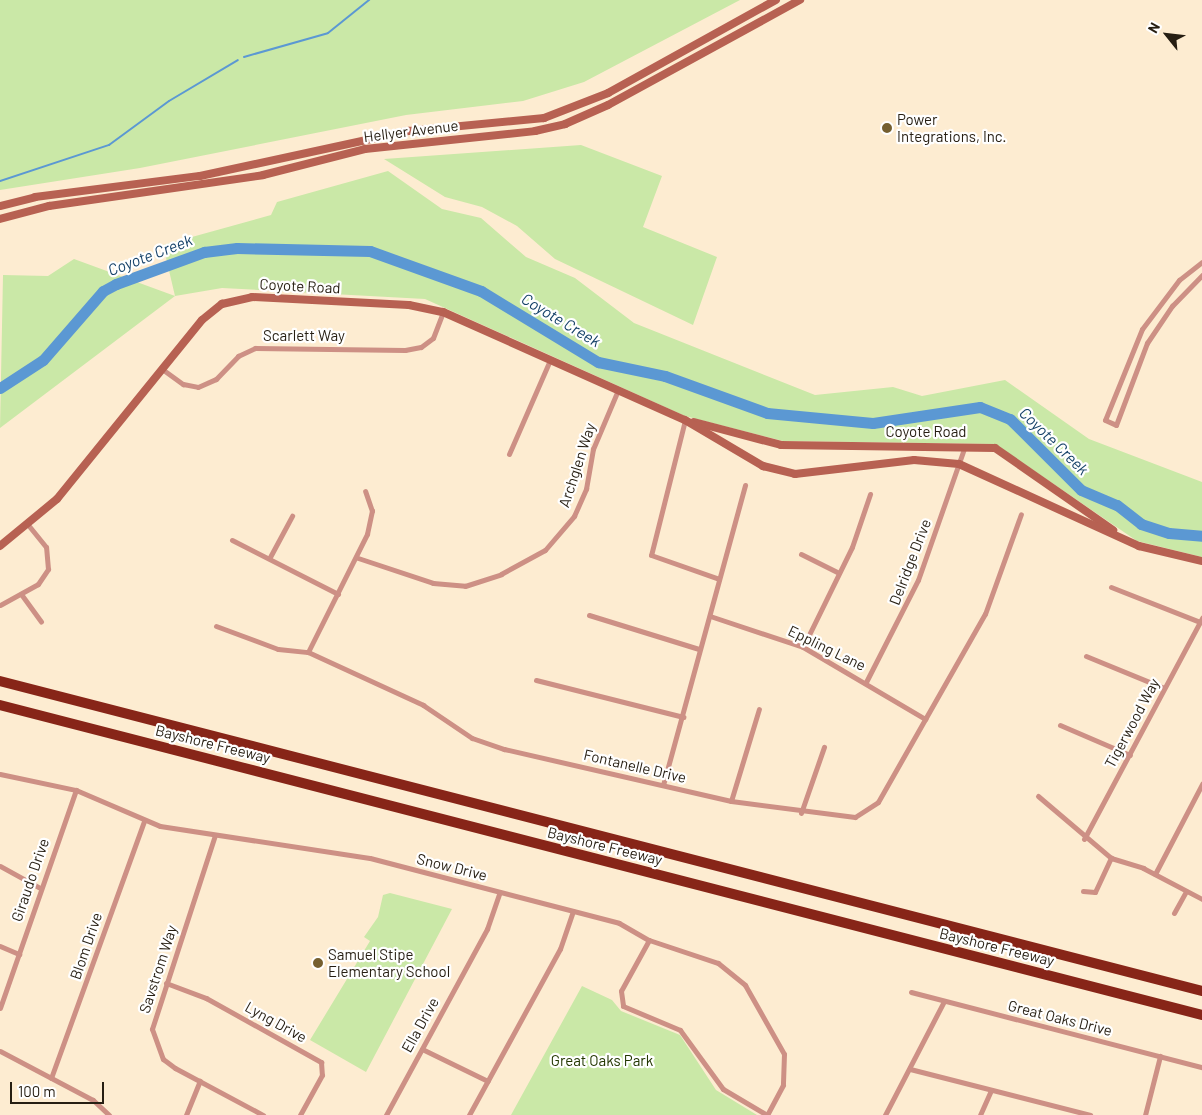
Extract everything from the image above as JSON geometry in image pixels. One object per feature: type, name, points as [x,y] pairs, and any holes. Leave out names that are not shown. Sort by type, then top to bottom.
[{"type":"highway","name":"Bayshore Freeway","points":[[0,682],[1202,991]]},
{"type":"highway","name":"Bayshore Freeway","points":[[0,705],[1202,1015]]},
{"type":"street","name":"Hellyer Avenue","points":[[0,206],[35,196],[200,176],[408,131],[505,123],[551,116],[608,93],[776,0]]},
{"type":"street","name":"Hellyer Avenue","points":[[0,219],[49,206],[244,178],[365,149],[536,132],[587,116],[800,0]]},
{"type":"street","points":[[742,18],[748,28]]},
{"type":"street","points":[[505,123],[506,134]]},
{"type":"street","points":[[1202,262],[1179,280],[1142,329],[1105,420],[1116,424],[1152,334],[1202,275]]},
{"type":"street","name":"Coyote Road","points":[[0,546],[29,526],[82,469],[202,320],[236,299],[410,305],[442,312],[684,420],[763,466],[795,474],[914,460],[958,464],[1139,546],[1202,561]]},
{"type":"street","name":"Scarlett Way","points":[[162,369],[183,384],[198,387],[216,380],[238,356],[255,348],[405,350],[421,347],[433,338],[442,312]]},
{"type":"street","points":[[509,454],[550,360]]},
{"type":"street","name":"Archglen Way","points":[[358,558],[433,583],[465,586],[501,574],[545,550],[574,516],[586,489],[593,449],[618,390]]},
{"type":"street","points":[[684,420],[651,555],[719,579]]},
{"type":"street","name":"Coyote Road","points":[[684,420],[781,445],[965,446],[995,448],[1073,506],[1139,546]]},
{"type":"street","name":"Delridge Drive","points":[[866,682],[918,580],[965,446]]},
{"type":"street","points":[[663,785],[745,485]]},
{"type":"street","points":[[216,626],[278,650],[308,652],[358,558],[372,511],[365,490]]},
{"type":"street","points":[[803,647],[839,573],[870,494]]},
{"type":"street","name":"Fontanelle Drive","points":[[308,652],[423,705],[472,738],[731,801],[842,819],[869,812],[925,719],[985,614],[1021,514]]},
{"type":"street","points":[[270,557],[292,516]]},
{"type":"street","points":[[0,605],[38,584],[48,569],[46,547],[29,526]]},
{"type":"street","points":[[232,540],[270,557],[338,594]]},
{"type":"street","points":[[801,554],[839,573]]},
{"type":"street","points":[[1111,586],[1201,620]]},
{"type":"street","points":[[21,594],[41,622]]},
{"type":"street","points":[[589,614],[699,648]]},
{"type":"street","name":"Eppling Lane","points":[[710,616],[803,647],[866,682],[925,719]]},
{"type":"street","name":"Tigerwood Way","points":[[1084,839],[1201,620]]},
{"type":"street","points":[[1086,656],[1164,688]]},
{"type":"street","points":[[536,680],[683,717]]},
{"type":"street","points":[[731,801],[759,710]]},
{"type":"street","points":[[1060,725],[1130,755]]},
{"type":"street","points":[[801,813],[824,748]]},
{"type":"street","name":"Snow Drive","points":[[0,774],[76,790],[144,821],[215,835],[370,858],[619,923],[649,940],[718,963],[745,985],[784,1054],[783,1085],[767,1115]]},
{"type":"street","points":[[1155,874],[1202,784]]},
{"type":"street","name":"Giraudo Drive","points":[[0,1008],[40,888],[76,790]]},
{"type":"street","points":[[1038,796],[1084,839],[1111,858],[1155,874],[1202,899]]},
{"type":"street","name":"Blom Drive","points":[[51,1078],[144,821]]},
{"type":"street","name":"Savstrom Way","points":[[215,835],[154,1015],[156,1045],[163,1059],[262,1115]]},
{"type":"street","points":[[1083,891],[1095,892],[1111,858]]},
{"type":"street","points":[[0,866],[40,888]]},
{"type":"street","points":[[1174,913],[1186,891]]},
{"type":"street","name":"Ella Drive","points":[[386,1115],[487,929],[500,892]]},
{"type":"street","points":[[469,1115],[560,950],[573,911]]},
{"type":"street","points":[[649,940],[622,991],[623,1006],[680,1030],[723,1090],[767,1115]]},
{"type":"street","points":[[0,946],[19,954]]},
{"type":"street","name":"Lyng Drive","points":[[166,983],[206,998],[321,1062],[322,1075],[300,1115]]},
{"type":"street","name":"Great Oaks Drive","points":[[911,992],[1202,1067]]},
{"type":"street","points":[[884,1115],[944,1001]]},
{"type":"street","points":[[422,1049],[488,1081]]},
{"type":"street","points":[[0,1051],[93,1100],[109,1115]]},
{"type":"street","points":[[1145,1115],[1160,1056]]},
{"type":"street","points":[[910,1068],[1090,1115]]},
{"type":"street","points":[[186,1115],[200,1081]]},
{"type":"street","points":[[980,1115],[991,1090]]},
{"type":"street","points":[[1061,1115],[1063,1108]]},
{"type":"green space","points":[[0,0],[740,0],[584,82],[523,101],[406,115],[140,168],[0,190]]},
{"type":"green space","points":[[581,145],[662,176],[643,227],[717,257],[693,325],[555,259],[517,226],[482,207],[445,197],[384,159]]},
{"type":"green space","points":[[388,171],[442,209],[481,218],[526,257],[575,278],[634,323],[815,395],[893,387],[922,396],[1005,380],[1089,439],[1202,482],[1202,557],[1137,541],[995,444],[783,441],[685,416],[425,299],[222,288],[175,296],[163,245],[271,215],[277,202]]},
{"type":"green space","points":[[74,259],[175,296],[0,428],[3,275],[48,276]]},
{"type":"green space","points":[[390,893],[452,909],[366,1072],[310,1040],[370,941],[364,937],[378,917],[383,895]]},
{"type":"green space","name":"Great Oaks Park","points":[[582,986],[612,1000],[621,1011],[680,1035],[716,1090],[757,1115],[511,1115]]},
{"type":"waterway","points":[[244,57],[328,33],[369,0]]},
{"type":"waterway","points":[[0,181],[109,145],[169,101],[238,60]]},
{"type":"waterway","name":"Coyote Creek","points":[[0,388],[43,360],[103,291],[116,284],[204,252],[237,248],[370,251],[481,291],[598,362],[665,376],[767,413],[873,423],[980,407],[1010,419],[1081,490],[1117,505],[1141,524],[1169,533],[1202,536]]},
{"type":"place","name":"Power Integrations, Inc.","points":[[887,128]]},
{"type":"place","name":"Samuel Stipe Elementary School","points":[[318,963]]}]
